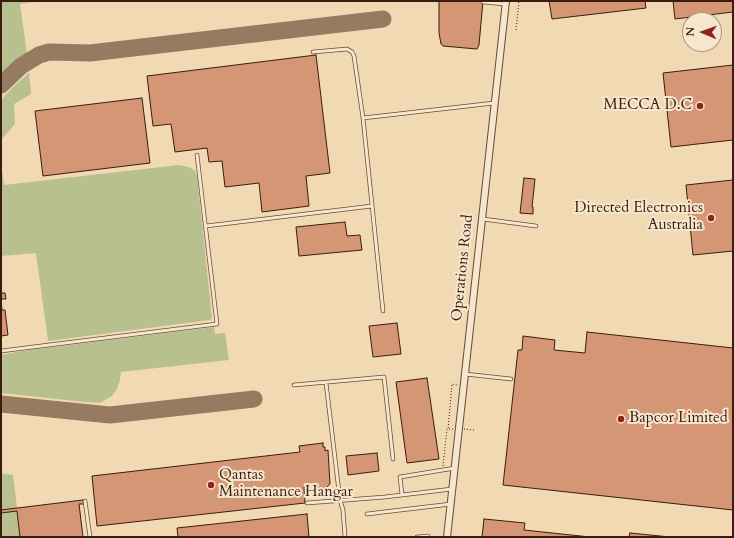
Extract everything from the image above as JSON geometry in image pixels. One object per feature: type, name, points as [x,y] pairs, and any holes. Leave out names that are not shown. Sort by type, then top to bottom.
[{"type":"street","name":"Operations Road","points":[[447,537],[506,2]]},
{"type":"lane","points":[[482,2],[506,2]]},
{"type":"lane","points":[[313,52],[347,49],[352,52],[355,60],[383,311]]},
{"type":"lane","points":[[362,118],[494,103]]},
{"type":"lane","points":[[1,351],[217,324],[197,155]]},
{"type":"lane","points":[[206,226],[372,206]]},
{"type":"lane","points":[[481,219],[536,226]]},
{"type":"lane","points":[[465,374],[511,379]]},
{"type":"lane","points":[[294,385],[384,377],[393,459]]},
{"type":"lane","points":[[326,383],[340,500],[343,510],[345,537]]},
{"type":"lane","points":[[402,495],[400,477],[455,468]]},
{"type":"lane","points":[[307,503],[354,500],[452,489]]},
{"type":"lane","points":[[85,501],[90,537]]},
{"type":"lane","points":[[367,514],[440,504],[451,504]]},
{"type":"lane","points":[[417,537],[428,536]]},
{"type":"path","points":[[516,30],[519,1]]},
{"type":"path","points":[[443,470],[448,428]]},
{"type":"green space","points":[[1,1],[42,1],[20,4],[27,54],[1,74]]},
{"type":"green space","points":[[29,73],[31,94],[14,104],[15,124],[1,140],[1,100]]},
{"type":"green space","points":[[1,162],[4,185],[179,165],[189,167],[195,171],[197,176],[212,318],[210,320],[48,341],[36,253],[1,256]]},
{"type":"green space","points":[[214,327],[215,334],[225,333],[229,360],[121,372],[117,389],[112,396],[100,403],[1,393],[1,355],[22,351]]},
{"type":"green space","points":[[1,473],[13,475],[17,508],[1,510]]},
{"type":"green space","points":[[17,511],[20,537],[1,537],[1,513]]},
{"type":"building","points":[[439,1],[483,1],[479,45],[477,49],[443,46],[441,44],[439,33]]},
{"type":"building","points":[[549,1],[645,1],[646,8],[552,19]]},
{"type":"building","points":[[673,1],[733,1],[733,12],[722,13],[722,12],[682,12],[682,18],[675,19]]},
{"type":"building","points":[[316,55],[330,173],[306,176],[309,206],[262,212],[259,183],[225,187],[222,161],[209,162],[207,148],[175,152],[171,124],[153,126],[147,76]]},
{"type":"building","name":"MECCA D.C","points":[[733,65],[733,140],[671,147],[663,73]]},
{"type":"building","points":[[142,98],[150,163],[43,176],[35,111]]},
{"type":"building","points":[[524,178],[535,179],[532,207],[533,214],[520,213]]},
{"type":"building","name":"Directed Electronics Australia","points":[[733,180],[733,251],[693,255],[686,185]]},
{"type":"building","points":[[345,222],[347,236],[360,235],[362,250],[299,256],[296,227]]},
{"type":"building","points":[[1,293],[5,293],[6,299],[1,299]]},
{"type":"building","points":[[1,299],[2,310],[5,310],[8,335],[1,336]]},
{"type":"building","points":[[397,323],[401,354],[373,357],[369,326]]},
{"type":"building","name":"Bapcor Limited","points":[[587,332],[733,348],[733,510],[503,485],[518,350],[522,350],[523,336],[555,340],[554,350],[585,353]]},
{"type":"building","points":[[427,378],[439,459],[407,463],[396,382]]},
{"type":"building","name":"Qantas Maintenance Hangar","points":[[323,443],[325,451],[328,450],[330,484],[324,490],[317,491],[317,485],[304,487],[305,503],[97,526],[92,476],[300,452],[299,446]]},
{"type":"building","points":[[377,453],[379,471],[348,475],[346,456]]},
{"type":"building","points":[[83,500],[84,504],[79,504],[83,537],[20,537],[17,511],[1,513],[1,510]]},
{"type":"building","points":[[307,514],[309,537],[178,537],[177,528]]},
{"type":"building","points":[[484,519],[525,523],[524,530],[590,537],[482,537]]},
{"type":"building","points":[[630,533],[670,537],[629,537]]},
{"type":"taxiway","points":[[1,85],[21,66],[39,55],[49,52],[90,53],[383,19]]},
{"type":"taxiway","points":[[1,404],[110,415],[254,399]]},
{"type":"place","name":"MECCA D.C","points":[[700,106]]},
{"type":"place","name":"Directed Electronics Australia","points":[[711,218]]},
{"type":"place","name":"Bapcor Limited","points":[[621,419]]},
{"type":"place","name":"Qantas Maintenance Hangar","points":[[211,485]]}]
